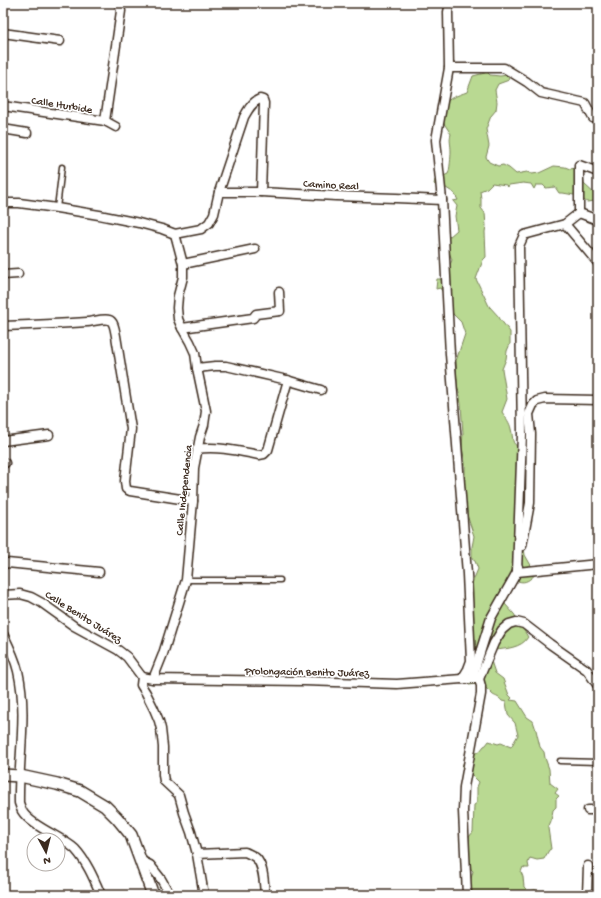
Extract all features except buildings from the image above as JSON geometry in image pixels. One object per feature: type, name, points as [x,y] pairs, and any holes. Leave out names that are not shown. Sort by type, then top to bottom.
[{"type":"main road","points":[[3,775],[20,776],[80,791],[105,806],[131,835],[153,895]]},
{"type":"street","points":[[105,122],[120,11],[119,3]]},
{"type":"street","points":[[450,3],[448,12],[449,68],[436,140],[442,200],[450,354],[471,661],[468,670],[462,679]]},
{"type":"street","points":[[3,33],[60,41]]},
{"type":"street","points":[[449,68],[504,68],[527,82],[541,93],[584,103],[593,118]]},
{"type":"street","points":[[3,203],[19,203],[99,215],[139,223],[175,234],[201,229],[209,223],[214,214],[244,117],[250,106],[256,100],[260,99],[263,100],[264,103],[261,192]]},
{"type":"street","name":"Calle Iturbide","points":[[3,106],[105,122],[116,127]]},
{"type":"street","points":[[3,129],[27,133]]},
{"type":"street","points":[[579,213],[579,165],[598,172]]},
{"type":"street","name":"Camino Real","points":[[220,192],[261,192],[442,200]]},
{"type":"street","points":[[579,213],[598,220]]},
{"type":"street","points":[[517,572],[522,434],[519,246],[524,235],[565,224],[579,213]]},
{"type":"street","points":[[565,224],[598,263]]},
{"type":"street","name":"Calle Independencia","points":[[153,679],[163,654],[186,580],[193,501],[194,468],[206,411],[195,352],[178,319],[178,296],[184,277],[183,264],[175,234]]},
{"type":"street","points":[[183,264],[256,249]]},
{"type":"street","points":[[3,275],[18,274]]},
{"type":"street","points":[[182,328],[253,318],[256,314],[280,311],[279,292]]},
{"type":"street","points":[[3,326],[111,321],[116,336],[132,429],[125,481],[126,489],[130,491],[193,501]]},
{"type":"street","points":[[197,368],[226,366],[288,380],[321,390]]},
{"type":"street","points":[[197,449],[220,448],[259,455],[264,454],[268,450],[288,380]]},
{"type":"street","points":[[467,895],[463,812],[464,787],[481,694],[481,686],[476,678],[491,618],[517,572],[530,503],[531,434],[529,414],[532,405],[537,401],[545,399],[598,400]]},
{"type":"street","points":[[3,440],[49,435]]},
{"type":"street","points":[[3,564],[7,563],[99,572]]},
{"type":"street","points":[[517,572],[598,564]]},
{"type":"street","name":"Calle Benito Juárez","points":[[3,595],[20,594],[31,597],[42,603],[74,626],[118,650],[127,657],[142,677]]},
{"type":"street","points":[[476,678],[502,630],[508,624],[516,622],[524,624],[587,670],[598,686]]},
{"type":"street","points":[[3,634],[19,671],[23,720],[19,802],[22,812],[32,822],[74,849],[83,859],[94,878],[101,895]]},
{"type":"street","points":[[142,677],[141,685],[152,704],[161,730],[164,780],[179,795],[197,854],[204,895]]},
{"type":"street","name":"Prolongación Benito Juárez","points":[[142,677],[153,679],[397,684],[476,678]]},
{"type":"street","points":[[588,810],[598,810]]},
{"type":"street","points":[[197,854],[245,852],[252,855],[261,865],[265,895]]},
{"type":"street","points":[[140,860],[150,865],[161,879],[170,895]]},
{"type":"street","points":[[587,895],[588,866]]},
{"type":"lane","points":[[57,208],[62,167]]},
{"type":"lane","points":[[186,580],[280,580]]},
{"type":"lane","points":[[560,761],[598,762]]},
{"type":"green space","points":[[486,71],[490,75],[508,75],[509,80],[498,84],[495,90],[497,102],[496,110],[491,116],[486,129],[489,146],[486,157],[489,162],[498,166],[503,165],[516,174],[527,172],[532,174],[539,173],[554,166],[570,169],[576,168],[584,181],[584,184],[598,197],[595,201],[587,202],[574,195],[559,193],[555,187],[546,188],[543,185],[536,185],[534,189],[531,184],[523,183],[509,185],[508,187],[506,185],[492,183],[487,188],[480,191],[481,208],[485,213],[486,257],[483,260],[476,279],[489,306],[510,332],[510,344],[502,369],[507,399],[502,412],[510,425],[515,445],[521,448],[523,456],[525,456],[528,462],[531,462],[523,540],[525,555],[536,574],[526,581],[518,581],[513,583],[513,587],[510,589],[505,604],[514,614],[528,637],[518,646],[494,650],[489,655],[495,673],[503,679],[509,695],[512,698],[510,700],[517,701],[527,717],[533,721],[540,747],[544,752],[549,769],[550,783],[558,789],[555,793],[559,796],[556,799],[556,807],[553,810],[548,828],[551,849],[544,859],[537,860],[530,858],[528,863],[529,868],[523,867],[521,872],[524,887],[528,891],[535,890],[540,892],[539,895],[469,895],[473,871],[471,869],[469,854],[469,837],[473,832],[474,805],[477,803],[477,787],[479,782],[472,775],[467,776],[462,767],[465,758],[480,751],[489,741],[498,744],[501,743],[511,747],[518,735],[515,723],[508,715],[506,702],[493,695],[482,686],[477,684],[469,685],[469,680],[458,678],[458,675],[465,667],[468,659],[468,593],[478,569],[475,561],[472,559],[474,536],[460,499],[465,478],[465,463],[462,447],[463,433],[460,396],[457,385],[456,361],[465,334],[461,322],[453,314],[447,299],[440,288],[436,289],[437,279],[444,279],[452,260],[445,241],[457,230],[455,216],[457,206],[453,201],[458,200],[454,193],[443,186],[438,187],[434,184],[435,180],[448,174],[450,166],[451,134],[443,122],[446,104],[454,97],[467,92],[473,76],[485,73]]}]
